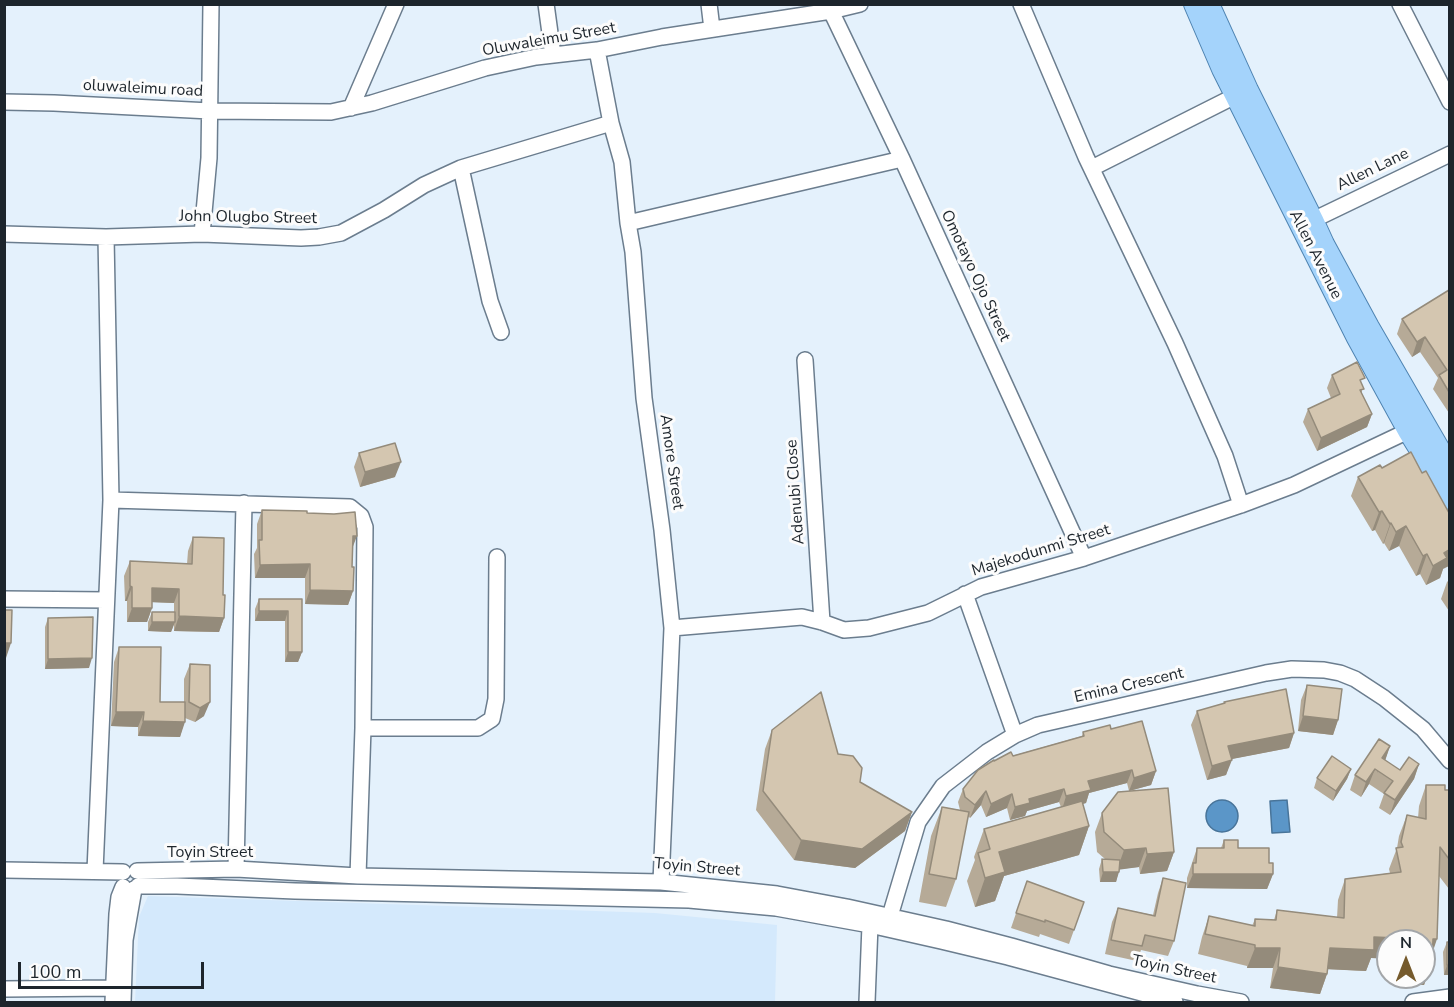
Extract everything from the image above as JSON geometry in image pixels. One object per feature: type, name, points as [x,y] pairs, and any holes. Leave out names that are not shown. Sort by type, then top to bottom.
[{"type":"main road","name":"Allen Avenue","points":[[1194,4],[1235,96],[1357,338],[1449,499]]},
{"type":"main road","name":"Allen Avenue","points":[[1209,4],[1248,90],[1324,244],[1449,466]]},
{"type":"street","name":"oluwaleimu road","points":[[4,102],[210,111],[211,4]]},
{"type":"street","points":[[351,108],[396,4]]},
{"type":"street","points":[[546,4],[553,55]]},
{"type":"street","points":[[709,4],[712,29]]},
{"type":"street","name":"Oluwaleimu Street","points":[[210,111],[331,112],[372,103],[485,68],[536,57],[597,50],[662,37],[831,11],[860,4]]},
{"type":"street","points":[[1021,4],[1082,147],[1175,343],[1225,456],[1241,505]]},
{"type":"street","points":[[1400,4],[1449,102]]},
{"type":"street","name":"Omotayo Ojo Street","points":[[831,11],[902,159],[1084,558]]},
{"type":"street","name":"Amore Street","points":[[597,50],[611,123],[622,162],[633,252],[644,398],[662,530],[672,628],[661,882]]},
{"type":"street","points":[[1092,168],[1235,96]]},
{"type":"street","points":[[202,234],[210,111]]},
{"type":"street","name":"John Olugbo Street","points":[[4,234],[106,237],[202,234],[301,238],[341,233],[424,185],[461,168],[611,123]]},
{"type":"street","name":"Allen Lane","points":[[1313,220],[1449,153]]},
{"type":"street","points":[[628,223],[902,159]]},
{"type":"street","points":[[461,168],[490,301],[501,332]]},
{"type":"street","points":[[97,872],[111,500],[106,237]]},
{"type":"street","name":"Adenubi Close","points":[[805,360],[822,622]]},
{"type":"street","name":"Majekodunmi Street","points":[[672,628],[802,617],[844,630],[868,628],[928,613],[981,587],[1084,558],[1294,485],[1408,430]]},
{"type":"street","points":[[111,500],[350,507],[360,516],[365,526],[363,728],[358,876]]},
{"type":"street","points":[[236,869],[244,503]]},
{"type":"street","points":[[363,728],[478,728],[492,719],[496,699],[497,557]]},
{"type":"street","points":[[965,594],[1015,735]]},
{"type":"street","points":[[4,599],[106,600]]},
{"type":"street","name":"Emina Crescent","points":[[890,916],[918,822],[943,786],[987,752],[1015,735],[1038,725],[1266,673],[1292,669],[1323,670],[1355,679],[1384,698],[1423,729],[1449,761]]},
{"type":"street","name":"Toyin Street","points":[[129,881],[236,869],[358,876],[692,884],[777,894],[890,916],[1000,943],[1109,974],[1241,1002]]},
{"type":"street","name":"Toyin Street","points":[[4,870],[97,872],[129,881],[177,886],[689,900],[776,908],[870,925],[1008,957],[1156,1000],[1175,1002]]},
{"type":"street","points":[[4,988],[113,995],[119,897],[129,881]]},
{"type":"street","points":[[123,1002],[129,881]]},
{"type":"street","points":[[867,1002],[870,925]]},
{"type":"street","points":[[1413,1002],[1449,996]]},
{"type":"shaded area","points":[[148,896],[655,913],[777,925],[775,1002],[135,1002],[139,917]]},
{"type":"water","points":[[1222,800],[1233,805],[1238,816],[1233,827],[1222,832],[1211,827],[1206,816],[1211,805]]},
{"type":"water","points":[[1287,800],[1290,832],[1272,833],[1270,801]]},
{"type":"building","points":[[1449,290],[1449,392],[1439,375],[1447,370],[1425,337],[1417,342],[1402,319]]},
{"type":"building","points":[[1357,362],[1365,378],[1360,380],[1364,389],[1360,390],[1372,414],[1321,438],[1308,409],[1340,394],[1332,375]]},
{"type":"building","points":[[395,443],[401,462],[365,472],[359,453]]},
{"type":"building","points":[[1411,452],[1422,473],[1426,471],[1449,513],[1449,550],[1444,553],[1447,558],[1433,566],[1427,554],[1423,556],[1406,526],[1396,532],[1382,511],[1379,512],[1358,477],[1380,465],[1382,468]]},
{"type":"building","points":[[262,510],[334,514],[355,512],[357,536],[353,536],[353,591],[310,590],[310,564],[260,565],[259,540],[262,540]]},
{"type":"building","points":[[193,537],[224,538],[224,618],[179,616],[179,589],[152,588],[152,608],[132,608],[130,561],[192,564]]},
{"type":"building","points":[[259,599],[302,599],[302,652],[288,652],[288,611],[259,611]]},
{"type":"building","points":[[4,610],[12,610],[11,643],[4,643]]},
{"type":"building","points":[[152,612],[175,612],[175,622],[152,622]]},
{"type":"building","points":[[93,617],[92,658],[48,659],[48,618]]},
{"type":"building","points":[[119,647],[161,647],[160,702],[185,702],[185,722],[143,721],[144,712],[116,712]]},
{"type":"building","points":[[190,664],[210,665],[210,702],[200,708],[189,702]]},
{"type":"building","points":[[1307,685],[1342,689],[1338,720],[1303,716]]},
{"type":"building","points":[[1286,689],[1294,733],[1228,746],[1232,760],[1212,766],[1197,711],[1224,702]]},
{"type":"building","points":[[821,692],[838,754],[853,756],[862,768],[860,782],[912,812],[862,849],[801,840],[763,791],[772,730]]},
{"type":"building","points":[[1142,721],[1156,771],[1134,778],[1132,770],[1088,781],[1091,790],[1066,796],[1064,789],[1029,799],[1030,803],[1015,807],[1012,794],[991,804],[986,791],[975,805],[965,797],[963,789],[978,770],[1011,752],[1013,756],[1084,736],[1083,732],[1110,725],[1111,729]]},
{"type":"building","points":[[1379,739],[1390,746],[1382,758],[1400,770],[1409,757],[1419,764],[1395,800],[1384,793],[1393,781],[1375,769],[1366,782],[1355,775]]},
{"type":"building","points":[[1332,756],[1351,769],[1336,791],[1317,778]]},
{"type":"building","points":[[1426,785],[1445,785],[1445,790],[1449,790],[1449,859],[1440,847],[1437,939],[1436,929],[1376,929],[1374,950],[1330,948],[1327,974],[1278,967],[1280,948],[1255,948],[1255,945],[1205,934],[1209,916],[1255,926],[1255,919],[1276,920],[1277,910],[1344,918],[1345,879],[1401,872],[1396,848],[1403,847],[1401,842],[1407,815],[1426,819]]},
{"type":"building","points":[[1168,788],[1174,852],[1147,854],[1146,848],[1124,850],[1104,832],[1102,813],[1118,792]]},
{"type":"building","points":[[1082,801],[1089,826],[999,852],[1005,872],[985,878],[978,853],[990,849],[984,829]]},
{"type":"building","points":[[942,807],[969,812],[956,879],[929,874]]},
{"type":"building","points":[[1224,840],[1238,840],[1238,848],[1269,848],[1269,863],[1273,863],[1273,874],[1193,874],[1197,848],[1224,848]]},
{"type":"building","points":[[1102,859],[1120,860],[1119,872],[1103,872]]},
{"type":"building","points":[[1163,878],[1186,883],[1174,941],[1145,935],[1142,946],[1111,940],[1118,908],[1155,916]]},
{"type":"building","points":[[1027,881],[1084,902],[1074,930],[1016,913]]},
{"type":"building","points":[[1447,942],[1449,942],[1449,965],[1447,965]]}]
